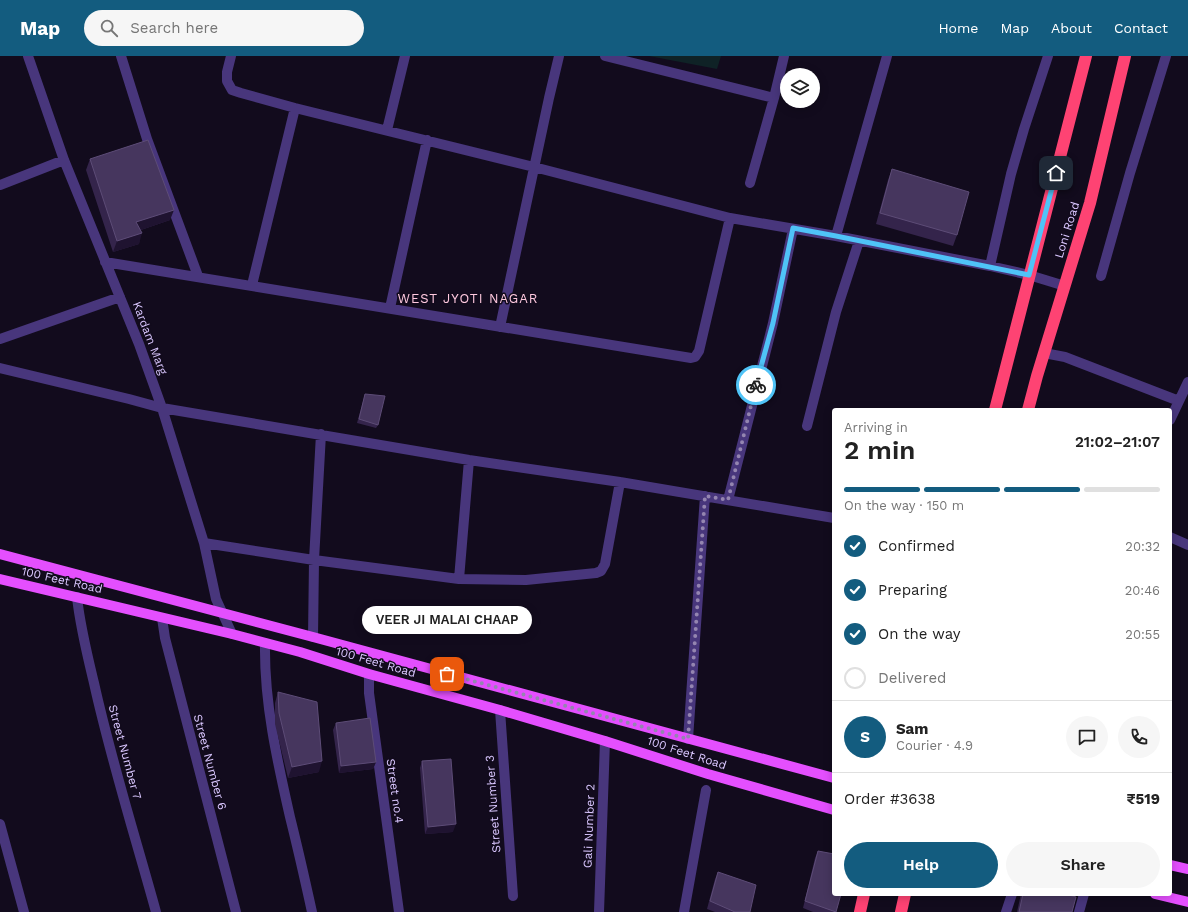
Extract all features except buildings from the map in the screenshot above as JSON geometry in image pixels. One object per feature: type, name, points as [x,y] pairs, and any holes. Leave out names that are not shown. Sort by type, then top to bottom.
[{"type":"highway","name":"Loni Road","points":[[996,408],[1086,56]]},
{"type":"highway","name":"Loni Road","points":[[1029,408],[1090,203],[1125,56]]},
{"type":"highway","points":[[860,912],[864,896]]},
{"type":"highway","points":[[901,912],[905,896]]},
{"type":"main road","name":"100 Feet Road","points":[[0,554],[832,777]]},
{"type":"main road","name":"100 Feet Road","points":[[0,579],[232,634],[300,652],[369,674],[500,710],[605,741],[708,774],[832,809]]},
{"type":"main road","points":[[1172,865],[1188,869]]},
{"type":"main road","points":[[1163,896],[1188,902]]},
{"type":"street","name":"Kardam Marg","points":[[28,56],[64,160],[120,297],[162,408],[204,543],[216,599],[232,634]]},
{"type":"street","points":[[121,56],[147,139],[198,276]]},
{"type":"street","points":[[231,56],[227,72],[227,81],[232,90],[295,108],[534,167],[730,218],[793,228],[990,266],[1029,275],[1065,286]]},
{"type":"street","points":[[387,130],[405,56]]},
{"type":"street","points":[[500,327],[559,56]]},
{"type":"street","points":[[605,56],[774,98]]},
{"type":"street","points":[[750,183],[774,98],[784,56]]},
{"type":"street","points":[[836,236],[888,56]]},
{"type":"street","points":[[990,266],[1013,166],[1048,56]]},
{"type":"street","points":[[1101,276],[1130,173],[1166,56]]},
{"type":"street","points":[[252,285],[295,108]]},
{"type":"street","points":[[390,308],[427,140]]},
{"type":"street","points":[[0,185],[64,160]]},
{"type":"street","points":[[105,262],[198,276],[687,358],[695,357],[698,351],[730,218]]},
{"type":"street","points":[[728,500],[773,323],[793,228]]},
{"type":"street","points":[[807,426],[836,312],[859,241]]},
{"type":"street","points":[[0,338],[120,297]]},
{"type":"street","points":[[1044,353],[1065,357],[1178,401]]},
{"type":"street","points":[[0,368],[162,408],[469,460],[620,482],[832,518]]},
{"type":"street","points":[[1172,415],[1188,382]]},
{"type":"street","points":[[313,637],[314,560],[321,434]]},
{"type":"street","points":[[460,579],[469,460]]},
{"type":"street","points":[[204,543],[314,560],[460,579],[526,580],[600,571],[605,564],[620,482]]},
{"type":"street","points":[[688,739],[705,496]]},
{"type":"street","points":[[1172,539],[1188,545]]},
{"type":"street","name":"Street Number 7","points":[[77,597],[78,615],[99,707],[156,912]]},
{"type":"street","name":"Street Number 6","points":[[162,618],[165,638],[236,912]]},
{"type":"street","points":[[265,643],[265,664],[270,720],[280,776],[312,912]]},
{"type":"street","name":"Street no.4","points":[[369,674],[368,693],[399,912]]},
{"type":"street","name":"Street Number 3","points":[[500,710],[513,896]]},
{"type":"street","name":"Gali Number 2","points":[[599,912],[605,741]]},
{"type":"street","points":[[684,912],[706,790]]},
{"type":"street","points":[[0,824],[24,912]]},
{"type":"street","points":[[1006,912],[1011,896]]},
{"type":"street","points":[[1079,912],[1083,896]]},
{"type":"green space","points":[[649,56],[721,56],[717,69]]},
{"type":"way so far","points":[[447,674],[688,739],[705,496],[728,500],[756,385]]},
{"type":"place","name":"VEER JI MALAI CHAAP","points":[[447,674]]},
{"type":"district","name":"WEST JYOTI NAGAR","points":[[468,298]]},
{"type":"route","points":[[756,385],[773,323],[793,228],[990,266],[1029,275],[1056,173]]}]
